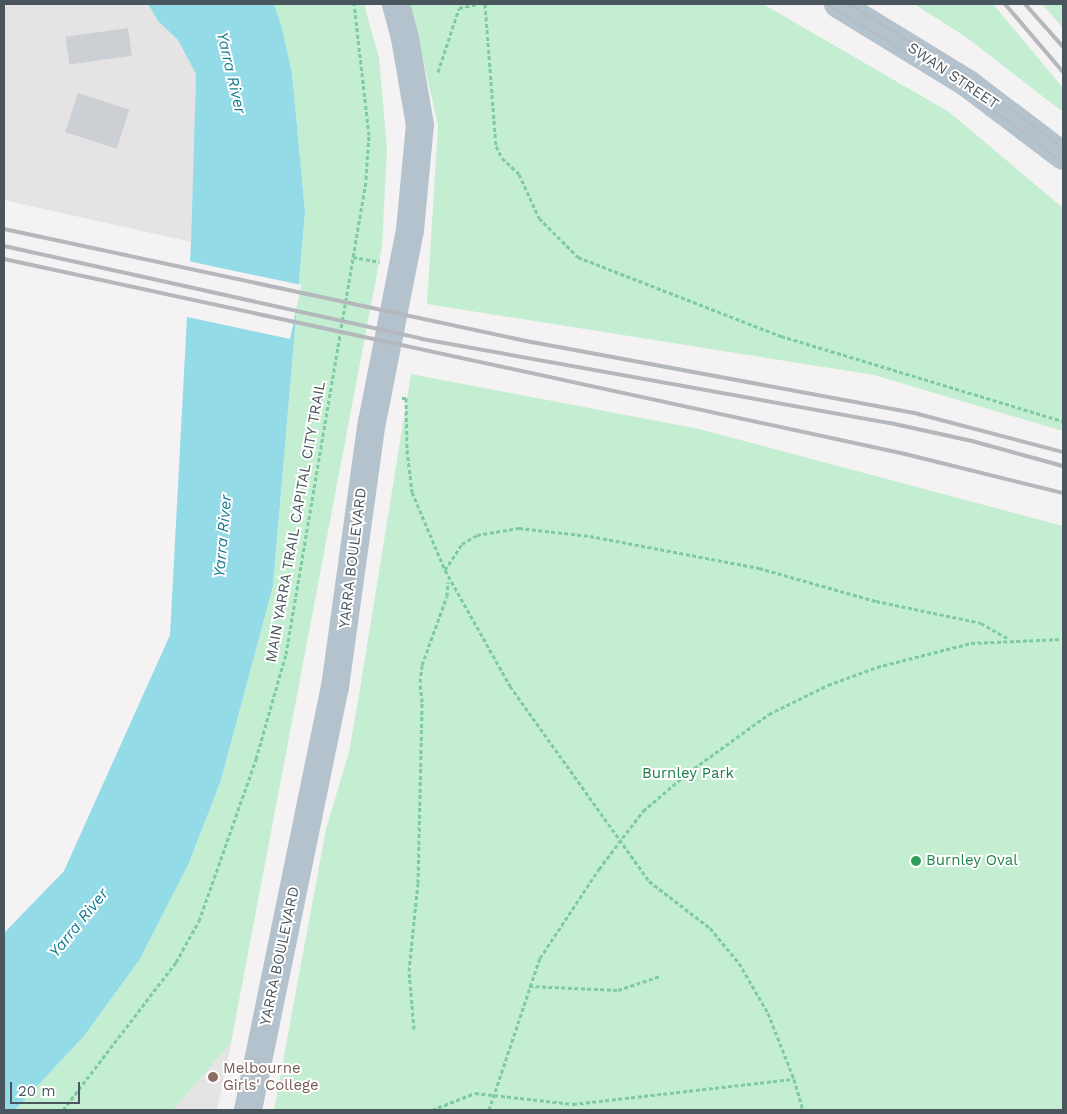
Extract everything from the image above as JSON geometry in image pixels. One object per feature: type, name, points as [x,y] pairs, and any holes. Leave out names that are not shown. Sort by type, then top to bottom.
[{"type":"main road","name":"YARRA BOULEVARD","points":[[248,1110],[335,687],[378,392],[410,230],[420,125],[405,38],[396,4]]},
{"type":"main road","name":"SWAN STREET","points":[[838,4],[966,83],[1063,156]]},
{"type":"path","name":"MAIN YARRA TRAIL CAPITAL CITY TRAIL","points":[[63,1110],[176,962],[199,921],[256,759],[286,654],[366,179],[369,134],[354,4]]},
{"type":"path","points":[[435,80],[459,8],[478,4]]},
{"type":"path","points":[[485,4],[496,146],[502,158],[519,174],[538,218],[578,257],[644,285],[781,336],[1063,421]]},
{"type":"path","points":[[378,392],[406,398],[406,450],[412,492],[448,581],[510,686],[649,881],[710,928],[739,962],[768,1013],[794,1079],[803,1110]]},
{"type":"path","points":[[445,570],[462,544],[478,535],[520,528],[590,536],[759,568],[876,601],[981,623],[1009,639]]},
{"type":"path","points":[[414,1029],[408,971],[418,883],[422,702],[420,682],[422,665],[447,596],[448,581]]},
{"type":"path","points":[[489,1110],[529,986],[540,958],[643,810],[710,755],[769,714],[828,685],[877,667],[937,650],[1009,639],[1063,639]]},
{"type":"path","points":[[529,986],[618,990],[660,976]]},
{"type":"path","points":[[432,1110],[475,1093],[573,1104],[794,1079]]},
{"type":"shaded area","points":[[4,4],[148,4],[158,21],[178,40],[196,74],[191,242],[4,200]]},
{"type":"shaded area","name":"Melbourne Girls' College","points":[[231,1043],[217,1110],[173,1110]]},
{"type":"green space","points":[[274,4],[364,4],[379,58],[387,149],[382,247],[231,1043],[173,1110],[15,1110],[84,1036],[140,959],[189,863],[221,780],[273,586],[305,212],[292,73]]},
{"type":"green space","points":[[410,4],[763,4],[949,112],[1063,208],[1063,431],[874,375],[427,304],[438,125]]},
{"type":"green space","points":[[914,4],[993,4],[1063,88],[1063,112],[966,37]]},
{"type":"green space","points":[[1042,4],[1063,4],[1063,28]]},
{"type":"green space","name":"Burnley Park","points":[[411,374],[699,429],[1063,526],[1063,1110],[274,1110],[326,829],[349,752]]},
{"type":"water","name":"Yarra River","points":[[148,4],[274,4],[292,73],[305,212],[273,586],[221,780],[189,863],[140,959],[84,1036],[15,1110],[4,1110],[4,933],[64,871],[170,635],[191,242],[196,74],[178,40],[158,21]]},
{"type":"pier","points":[[188,261],[301,285],[290,339],[177,315]]},
{"type":"building","points":[[128,28],[132,56],[70,64],[66,37]]},
{"type":"building","points":[[78,93],[129,110],[117,149],[65,132]]},
{"type":"tram line","points":[[827,4],[963,87],[1063,163]]},
{"type":"tram line","points":[[849,4],[970,78],[1063,148]]},
{"type":"railway","points":[[1005,4],[1063,72]]},
{"type":"railway","points":[[1025,4],[1063,47]]},
{"type":"railway","points":[[4,229],[526,341],[918,414],[1063,452]]},
{"type":"railway","points":[[4,246],[422,339],[890,423],[972,441],[1063,466]]},
{"type":"railway","points":[[4,259],[905,454],[1063,493]]},
{"type":"place","name":"Burnley Oval","points":[[916,861]]},
{"type":"place","name":"Melbourne Girls' College","points":[[213,1077]]}]
